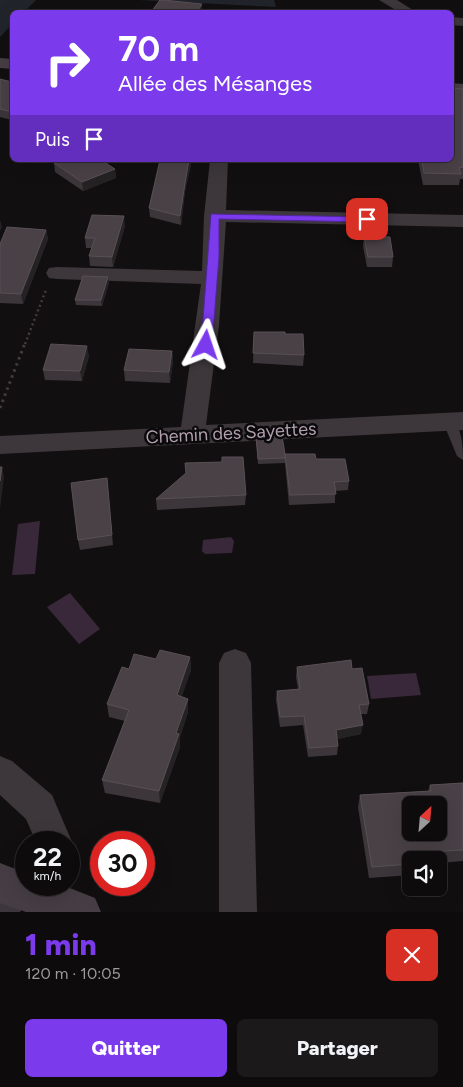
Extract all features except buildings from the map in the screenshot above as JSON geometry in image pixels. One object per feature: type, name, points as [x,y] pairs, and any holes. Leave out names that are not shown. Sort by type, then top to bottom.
[{"type":"street","points":[[386,0],[405,10]]},
{"type":"street","points":[[192,434],[205,361],[212,278],[214,193],[219,162]]},
{"type":"street","points":[[214,216],[463,221]]},
{"type":"street","points":[[57,273],[212,278]]},
{"type":"street","name":"Chemin des Sayettes","points":[[0,444],[456,422]]},
{"type":"street","points":[[235,663],[238,912]]},
{"type":"street","points":[[0,772],[39,807],[49,831]]},
{"type":"street","points":[[5,893],[72,902]]},
{"type":"lane","points":[[456,422],[463,456]]},
{"type":"path","points":[[0,408],[50,279],[57,273]]},
{"type":"shaded area","points":[[0,0],[36,0],[26,10],[10,10],[10,26],[0,37]]},
{"type":"shaded area","points":[[138,0],[274,0],[276,7]]},
{"type":"shaded area","points":[[40,521],[35,574],[12,575],[18,524]]},
{"type":"shaded area","points":[[231,537],[234,541],[232,553],[205,554],[202,551],[203,540]]},
{"type":"shaded area","points":[[70,593],[100,629],[79,644],[47,607]]},
{"type":"shaded area","points":[[416,673],[421,695],[371,699],[367,676]]},
{"type":"route","points":[[206,345],[214,257],[214,216],[367,219]]}]
